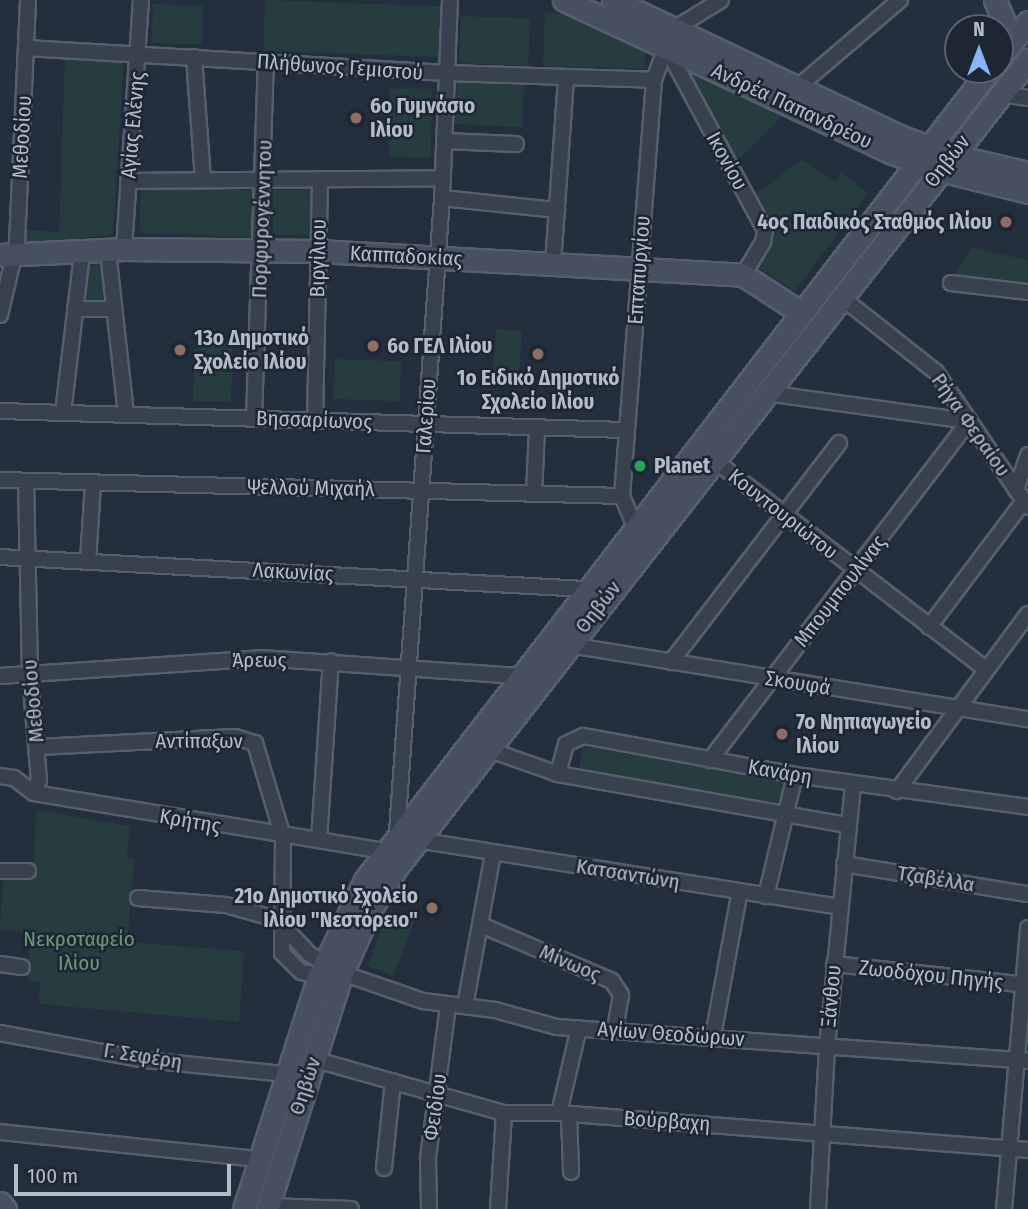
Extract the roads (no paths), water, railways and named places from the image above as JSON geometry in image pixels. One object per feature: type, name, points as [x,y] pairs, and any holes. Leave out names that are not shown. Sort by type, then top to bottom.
[{"type":"main road","name":"Ανδρέα Παπανδρέου","points":[[564,0],[798,87],[922,154]]},
{"type":"main road","name":"Ανδρέα Παπανδρέου","points":[[613,0],[670,38],[922,154],[1028,192]]},
{"type":"main road","points":[[1014,39],[1028,22]]},
{"type":"main road","name":"Θηβών","points":[[244,1209],[286,1074],[328,971],[384,851],[407,836],[487,749],[1028,60]]},
{"type":"main road","name":"Θηβών","points":[[267,1208],[313,1059],[328,971],[369,912],[407,836],[518,676],[978,84]]},
{"type":"main road","name":"Ανδρέα Παπανδρέου","points":[[946,162],[1028,173]]},
{"type":"main road","name":"Καππαδοκίας","points":[[7,256],[116,250],[318,251],[743,275],[800,312]]},
{"type":"main road","points":[[0,1203],[5,1209]]},
{"type":"street","name":"Μεθοδίου","points":[[0,315],[26,48],[28,0]]},
{"type":"street","name":"Αγίας Ελένης","points":[[126,415],[114,309],[116,250],[128,181],[141,0]]},
{"type":"street","name":"Γαλερίου","points":[[407,836],[409,666],[442,198],[450,0]]},
{"type":"street","points":[[670,38],[721,0]]},
{"type":"street","points":[[798,87],[900,0]]},
{"type":"street","name":"Επταπυργίου","points":[[622,496],[654,80],[670,38]]},
{"type":"street","name":"Ικονίου","points":[[670,38],[765,230],[764,242],[743,275]]},
{"type":"street","name":"Πλήθωνος Γεμιστού","points":[[26,48],[447,73],[654,80]]},
{"type":"street","points":[[194,57],[203,180]]},
{"type":"street","name":"Πορφυρογέννητου","points":[[254,419],[267,62]]},
{"type":"street","points":[[553,264],[566,78]]},
{"type":"street","points":[[1000,94],[1028,98]]},
{"type":"street","points":[[444,141],[516,144]]},
{"type":"street","points":[[128,181],[443,178]]},
{"type":"street","name":"Βιργίλιου","points":[[315,421],[320,179]]},
{"type":"street","points":[[442,198],[556,210]]},
{"type":"street","points":[[63,413],[82,253]]},
{"type":"street","points":[[951,283],[1028,292]]},
{"type":"street","name":"Ρήγα Φεραίου","points":[[841,297],[936,372],[1022,499]]},
{"type":"street","points":[[75,309],[114,309]]},
{"type":"street","points":[[766,393],[969,421]]},
{"type":"street","name":"Βησσαρίωνος","points":[[0,411],[627,430]]},
{"type":"street","name":"Μπουμπουλίνας","points":[[710,760],[969,421]]},
{"type":"street","points":[[534,494],[537,427]]},
{"type":"street","points":[[671,662],[839,443]]},
{"type":"street","points":[[929,627],[1022,499],[1028,455]]},
{"type":"street","name":"Κουντουριώτου","points":[[714,460],[985,669]]},
{"type":"street","name":"Ψελλού Μιχαήλ","points":[[0,480],[622,496]]},
{"type":"street","name":"Μεθοδίου","points":[[26,481],[25,558],[30,677],[38,747],[38,780],[34,793]]},
{"type":"street","points":[[88,561],[93,482]]},
{"type":"street","points":[[622,496],[635,526]]},
{"type":"street","name":"Λακωνίας","points":[[0,557],[586,589]]},
{"type":"street","points":[[897,791],[1028,614]]},
{"type":"street","name":"Σκουφά","points":[[569,645],[1028,719]]},
{"type":"street","name":"Άρεως","points":[[0,676],[30,677],[204,661],[331,661],[518,676]]},
{"type":"street","points":[[319,840],[331,661]]},
{"type":"street","name":"Κανάρη","points":[[558,774],[566,744],[583,736],[795,775],[1028,807]]},
{"type":"street","name":"Αντίπαξων","points":[[38,747],[248,737],[255,743],[283,837],[285,959],[328,971]]},
{"type":"street","points":[[487,749],[496,756],[558,774],[848,825]]},
{"type":"street","points":[[766,896],[795,775]]},
{"type":"street","name":"Κρήτης","points":[[0,776],[14,778],[34,793],[283,837],[384,851]]},
{"type":"street","name":"Ξάνθου","points":[[818,1209],[827,1046],[853,784]]},
{"type":"street","name":"Κατσαντώνη","points":[[407,836],[494,853],[839,907]]},
{"type":"street","points":[[465,1006],[494,853]]},
{"type":"street","name":"Τζαβέλλα","points":[[844,864],[1028,894]]},
{"type":"street","points":[[0,871],[28,871]]},
{"type":"street","points":[[713,1036],[740,891]]},
{"type":"street","points":[[138,898],[226,905],[283,924],[328,971]]},
{"type":"street","name":"Μίνωος","points":[[481,925],[612,981],[621,995],[615,1028]]},
{"type":"street","points":[[1004,1209],[1007,1148],[1022,1060],[1028,929]]},
{"type":"street","points":[[0,964],[22,967]]},
{"type":"street","name":"Ζωοδόχου Πηγής","points":[[834,964],[1025,985]]},
{"type":"street","name":"Αγίων Θεοδώρων","points":[[328,971],[448,1006],[465,1006],[579,1027],[1022,1060]]},
{"type":"street","name":"Φειδίου","points":[[429,1209],[426,1180],[448,1006]]},
{"type":"street","points":[[571,1172],[564,1113],[579,1027]]},
{"type":"street","name":"Γ. Σεφέρη","points":[[0,1033],[145,1060],[286,1074]]},
{"type":"street","name":"Βούρβαχη","points":[[313,1059],[504,1113],[564,1113],[1028,1150]]},
{"type":"street","points":[[384,1168],[393,1081]]},
{"type":"street","points":[[498,1209],[504,1113]]},
{"type":"street","points":[[0,1132],[259,1159]]},
{"type":"street","points":[[267,1208],[351,1209]]},
{"type":"place","name":"6ο Γυμνάσιο Ιλίου","points":[[356,118]]},
{"type":"place","name":"4ος Παιδικός Σταθμός Ιλίου","points":[[1006,222]]},
{"type":"place","name":"6ο ΓΕΛ Ιλίου","points":[[373,346]]},
{"type":"place","name":"13ο Δημοτικό Σχολείο Ιλίου","points":[[180,350]]},
{"type":"place","name":"1ο Ειδικό Δημοτικό Σχολείο Ιλίου","points":[[538,354]]},
{"type":"place","name":"Planet","points":[[640,466]]},
{"type":"place","name":"7ο Νηπιαγωγείο Ιλίου","points":[[782,734]]},
{"type":"place","name":"21ο Δημοτικό Σχολείο Ιλίου \"Νεστόρειο\"","points":[[432,908]]},
{"type":"park label","name":"Νεκροταφείο Ιλίου","points":[[79,951]]}]
